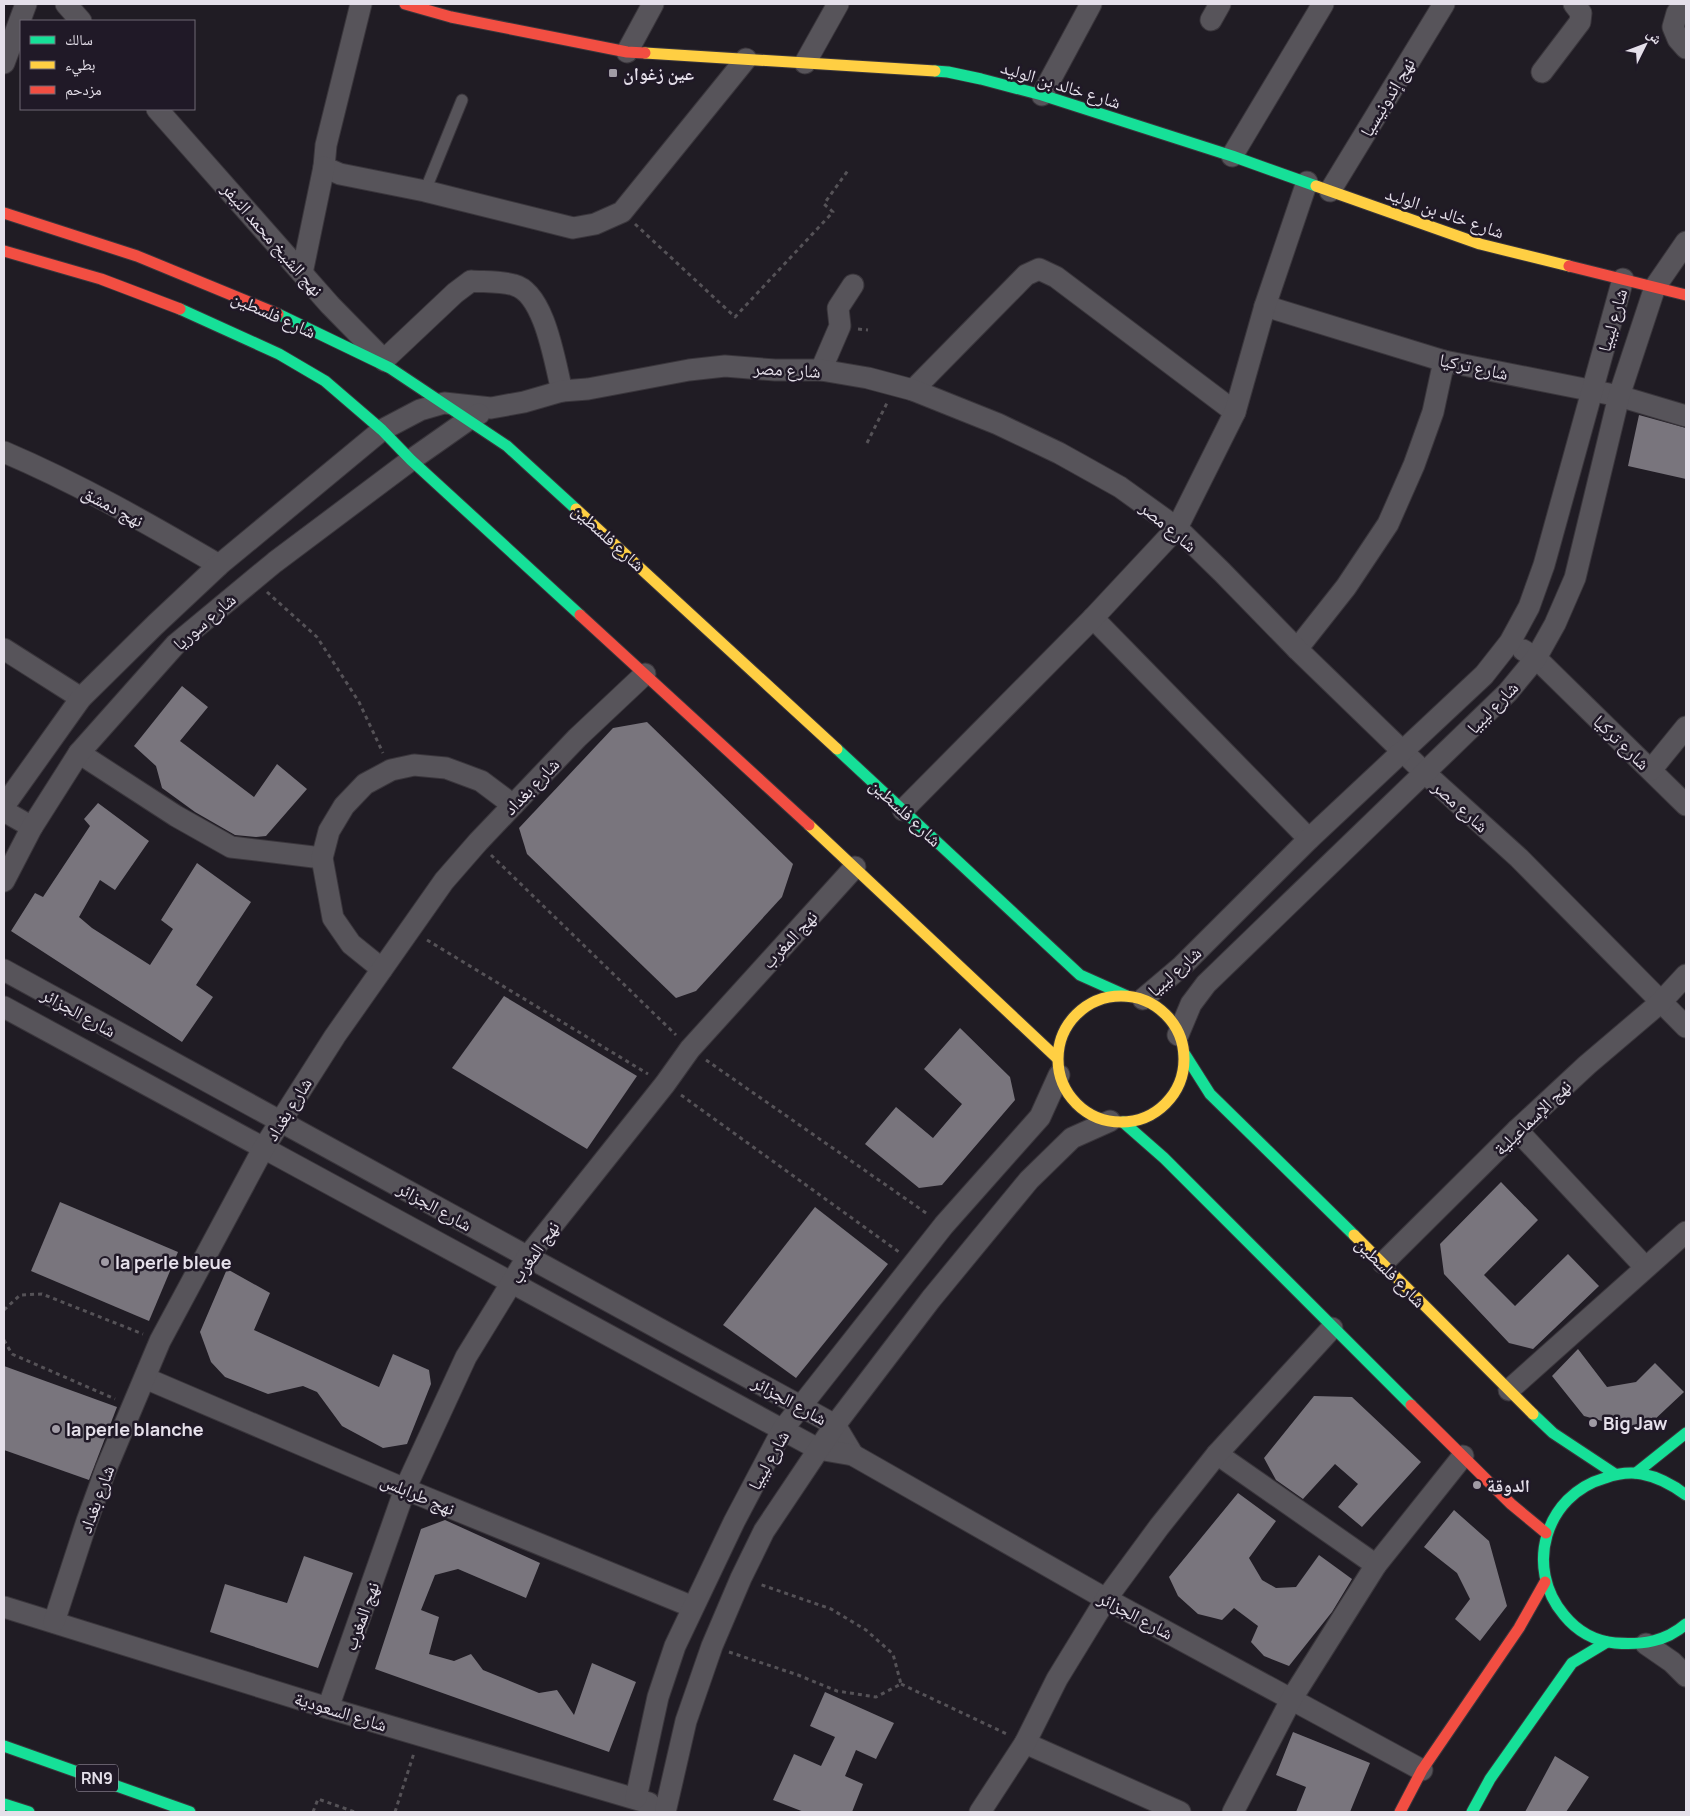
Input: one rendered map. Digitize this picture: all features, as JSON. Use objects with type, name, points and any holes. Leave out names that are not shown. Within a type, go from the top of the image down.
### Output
[{"type":"main road","name":"شارع خالد بن الوليد","points":[[405,4],[454,10],[627,52],[948,72],[981,79],[1042,95],[1232,156],[1480,244],[1686,295]]},
{"type":"main road","name":"شارع فلسطين","points":[[4,212],[137,256],[272,311],[387,364],[501,441],[523,458],[713,633],[1080,975],[1135,998]]},
{"type":"main road","name":"شارع فلسطين","points":[[4,251],[101,279],[170,304],[279,354],[324,381],[382,430],[411,460],[855,867],[1058,1066]]},
{"type":"main road","points":[[1106,997],[1135,998],[1159,1008],[1171,1021],[1181,1044],[1183,1070],[1178,1086],[1168,1101],[1155,1112],[1140,1120],[1117,1122],[1093,1116],[1078,1106],[1066,1092],[1058,1066],[1061,1037],[1071,1019],[1087,1005],[1106,997]]},
{"type":"main road","name":"شارع فلسطين","points":[[1181,1044],[1210,1094],[1553,1433],[1615,1474]]},
{"type":"main road","points":[[1117,1122],[1164,1158],[1332,1328],[1511,1504],[1546,1534]]},
{"type":"main road","points":[[1636,1473],[1686,1433]]},
{"type":"main road","points":[[1686,1495],[1662,1480],[1636,1473],[1615,1474],[1592,1481],[1572,1494],[1556,1512],[1546,1534],[1542,1558],[1545,1582],[1554,1605],[1570,1624],[1590,1638],[1607,1642],[1646,1644],[1657,1642],[1680,1631],[1686,1624]]},
{"type":"main road","points":[[1400,1812],[1422,1770],[1519,1628],[1545,1582]]},
{"type":"main road","points":[[1472,1812],[1490,1778],[1572,1663],[1607,1642]]},
{"type":"main road","name":"RN9","points":[[4,1746],[190,1812]]},
{"type":"main road","points":[[4,1804],[29,1812]]},
{"type":"street","points":[[20,20],[26,4]]},
{"type":"street","points":[[66,4],[80,20]]},
{"type":"street","points":[[302,273],[324,167],[326,144],[362,4]]},
{"type":"street","points":[[627,52],[654,4]]},
{"type":"street","points":[[804,63],[838,4]]},
{"type":"street","points":[[1042,95],[1091,4]]},
{"type":"street","points":[[1232,156],[1323,4]]},
{"type":"street","name":"نهج إندونيسيا","points":[[1330,191],[1444,4]]},
{"type":"street","points":[[1542,72],[1580,22],[1582,14],[1574,4]]},
{"type":"street","points":[[1684,4],[1677,13],[1673,27],[1678,39],[1686,48]]},
{"type":"street","points":[[4,63],[20,20]]},
{"type":"street","points":[[324,167],[340,174],[425,191],[573,228],[595,224],[622,212],[746,60]]},
{"type":"street","name":"نهج الشيخ محمد النيفر","points":[[158,110],[302,273],[387,364]]},
{"type":"street","points":[[903,810],[1094,618],[1177,528],[1235,412],[1265,306],[1307,182]]},
{"type":"street","name":"شارع ليبيا","points":[[1181,1044],[1191,1004],[1206,984],[1508,692],[1536,658],[1556,624],[1575,578],[1619,396],[1655,287],[1686,242]]},
{"type":"street","points":[[905,388],[1026,275],[1039,269],[1056,277],[1235,412]]},
{"type":"street","name":"شارع ليبيا","points":[[1135,998],[1182,966],[1310,839],[1484,675],[1510,642],[1529,607],[1544,565],[1623,279]]},
{"type":"street","points":[[387,364],[455,293],[471,281],[515,285],[531,296],[542,314],[562,391]]},
{"type":"street","points":[[821,370],[840,326],[838,308],[853,285]]},
{"type":"street","name":"شارع تركيا","points":[[1265,306],[1444,361],[1619,396],[1686,416]]},
{"type":"street","points":[[1297,649],[1346,587],[1388,524],[1414,466],[1433,412],[1444,361]]},
{"type":"street","name":"شارع مصر","points":[[444,403],[491,408],[524,402],[562,391],[588,389],[690,370],[725,366],[775,370],[821,370],[868,378],[905,388],[998,424],[1059,453],[1120,487],[1177,528],[1297,649],[1425,773],[1519,858],[1686,1027]]},
{"type":"street","name":"شارع سوريا","points":[[4,806],[81,698],[219,565],[382,430],[420,410],[444,403]]},
{"type":"street","name":"شارع مصر","points":[[468,420],[491,408]]},
{"type":"street","name":"شارع سوريا","points":[[4,881],[32,827],[79,753],[176,644],[252,579],[411,460],[468,420]]},
{"type":"street","name":"نهج دمشق","points":[[4,452],[52,472],[219,565]]},
{"type":"street","points":[[255,536],[275,562]]},
{"type":"street","points":[[1094,618],[1310,839]]},
{"type":"street","name":"شارع تركيا","points":[[1510,642],[1536,658],[1686,805]]},
{"type":"street","points":[[4,650],[81,698]]},
{"type":"street","name":"شارع بغداد","points":[[54,1622],[106,1469],[160,1341],[263,1149],[334,1036],[444,881],[577,738],[645,674]]},
{"type":"street","points":[[1651,770],[1686,727]]},
{"type":"street","points":[[79,753],[176,816],[231,847],[322,858]]},
{"type":"street","points":[[382,969],[351,944],[333,918],[322,858],[329,831],[344,806],[365,784],[391,770],[414,765],[446,768],[482,781],[513,805]]},
{"type":"street","points":[[4,811],[32,827]]},
{"type":"street","name":"نهج المغرب","points":[[328,1708],[405,1489],[466,1358],[528,1256],[665,1084],[690,1049],[855,867]]},
{"type":"street","name":"شارع الجزائر","points":[[4,970],[835,1424],[853,1455]]},
{"type":"street","name":"نهج الإسماعيلية","points":[[1383,1263],[1517,1130],[1587,1065],[1661,1002],[1686,975]]},
{"type":"street","name":"شارع الجزائر","points":[[4,1007],[818,1449],[853,1455],[1106,1599],[1422,1770]]},
{"type":"street","name":"شارع ليبيا","points":[[636,1798],[658,1697],[675,1646],[734,1522],[783,1429],[944,1225],[1040,1118],[1058,1066]]},
{"type":"street","name":"شارع ليبيا","points":[[672,1810],[686,1721],[712,1646],[741,1578],[764,1532],[835,1424],[931,1299],[1029,1180],[1072,1138],[1117,1122]]},
{"type":"street","points":[[1517,1130],[1645,1268]]},
{"type":"street","points":[[1509,1390],[1686,1232]]},
{"type":"street","points":[[980,1812],[1025,1743],[1058,1679],[1106,1599],[1158,1527],[1217,1454],[1332,1328]]},
{"type":"street","name":"نهج طرابلس","points":[[145,1378],[405,1489],[693,1607]]},
{"type":"street","points":[[1217,1454],[1376,1565]]},
{"type":"street","points":[[1233,1812],[1292,1698],[1376,1565],[1463,1456]]},
{"type":"street","name":"شارع السعودية","points":[[4,1607],[328,1708],[672,1810]]},
{"type":"street","points":[[1646,1644],[1672,1662],[1686,1676]]},
{"type":"street","points":[[1025,1743],[1180,1812]]},
{"type":"lane","points":[[425,191],[462,100]]},
{"type":"path","points":[[622,212],[735,317],[833,212],[824,204],[849,169]]},
{"type":"path","points":[[867,443],[905,388]]},
{"type":"path","points":[[252,579],[317,637],[359,702],[391,770]]},
{"type":"path","points":[[4,1310],[20,1295],[42,1294],[160,1341]]},
{"type":"path","points":[[4,1340],[12,1354],[134,1406]]},
{"type":"path","points":[[741,1578],[831,1609],[866,1630],[893,1654],[901,1684],[1025,1743]]},
{"type":"path","points":[[712,1646],[798,1675],[837,1691],[876,1697],[901,1684]]},
{"type":"path","points":[[395,1812],[420,1735]]},
{"type":"path","points":[[313,1812],[318,1799],[355,1812]]},
{"type":"building","points":[[1639,415],[1686,428],[1686,479],[1628,466]]},
{"type":"building","points":[[182,686],[208,707],[180,741],[254,797],[277,764],[307,789],[266,836],[235,835],[195,812],[162,788],[156,766],[134,746]]},
{"type":"building","points":[[647,722],[793,864],[782,897],[696,991],[676,998],[527,854],[519,828],[613,728]]},
{"type":"building","points":[[98,803],[149,841],[115,890],[100,880],[79,917],[92,928],[150,965],[173,929],[161,920],[197,863],[251,902],[196,985],[213,997],[182,1042],[11,931],[35,893],[43,897],[90,826],[84,819]]},
{"type":"building","points":[[504,996],[637,1076],[587,1149],[452,1068]]},
{"type":"building","points":[[960,1028],[1010,1077],[1015,1100],[942,1185],[919,1188],[865,1144],[896,1107],[933,1138],[962,1104],[924,1069]]},
{"type":"building","points":[[1501,1182],[1538,1220],[1484,1275],[1515,1306],[1568,1254],[1599,1286],[1533,1349],[1509,1343],[1444,1274],[1440,1244]]},
{"type":"building","name":"la perle bleue","points":[[60,1202],[178,1252],[149,1321],[31,1271]]},
{"type":"building","points":[[815,1207],[888,1264],[796,1378],[723,1325]]},
{"type":"building","points":[[227,1269],[270,1293],[254,1330],[379,1387],[393,1354],[429,1370],[431,1384],[407,1444],[383,1448],[342,1426],[317,1392],[303,1386],[268,1394],[225,1377],[211,1362],[200,1332]]},
{"type":"building","points":[[1578,1349],[1607,1387],[1636,1382],[1655,1363],[1684,1392],[1652,1422],[1627,1428],[1584,1416],[1552,1376]]},
{"type":"building","name":"la perle blanche","points":[[4,1366],[117,1407],[89,1480],[4,1450]]},
{"type":"building","points":[[1314,1396],[1352,1397],[1421,1462],[1362,1527],[1338,1507],[1358,1484],[1335,1464],[1303,1499],[1276,1480],[1264,1458]]},
{"type":"building","points":[[1238,1493],[1276,1521],[1249,1558],[1262,1580],[1276,1588],[1296,1587],[1319,1555],[1352,1579],[1332,1612],[1289,1666],[1264,1656],[1251,1642],[1258,1626],[1234,1608],[1222,1620],[1198,1614],[1178,1596],[1169,1577]]},
{"type":"building","points":[[1454,1510],[1489,1541],[1507,1606],[1480,1641],[1455,1619],[1470,1599],[1457,1573],[1424,1547]]},
{"type":"building","points":[[445,1520],[540,1563],[526,1598],[458,1569],[435,1575],[421,1610],[439,1617],[429,1654],[454,1661],[471,1654],[483,1670],[539,1693],[557,1690],[574,1715],[592,1663],[636,1682],[609,1752],[375,1669],[421,1529]]},
{"type":"building","points":[[304,1556],[353,1573],[318,1668],[210,1632],[225,1584],[287,1603]]},
{"type":"building","points":[[825,1692],[894,1723],[876,1759],[856,1750],[845,1776],[863,1784],[852,1812],[804,1812],[773,1800],[794,1754],[821,1766],[835,1737],[810,1726]]},
{"type":"building","points":[[1293,1732],[1370,1763],[1350,1812],[1296,1812],[1306,1787],[1276,1775]]},
{"type":"building","points":[[1555,1756],[1589,1777],[1566,1812],[1525,1812]]},
{"type":"traffic: fast","points":[[935,71],[981,79],[1042,95],[1232,156],[1316,186]]},
{"type":"traffic: fast","points":[[180,309],[279,354],[325,381],[382,430],[411,460],[580,615]]},
{"type":"traffic: fast","points":[[278,314],[390,368],[507,446],[576,509]]},
{"type":"traffic: fast","points":[[837,749],[1080,975],[1127,996]]},
{"type":"traffic: fast","points":[[1184,1053],[1210,1094],[1354,1235]]},
{"type":"traffic: fast","points":[[1123,1122],[1164,1158],[1411,1405]]},
{"type":"traffic: fast","points":[[1533,1414],[1553,1433],[1615,1474]]},
{"type":"traffic: fast","points":[[1636,1473],[1686,1433]]},
{"type":"traffic: fast","points":[[1686,1495],[1665,1482],[1642,1474],[1623,1474],[1605,1478],[1584,1487],[1568,1500],[1555,1516],[1547,1535],[1544,1555],[1545,1576],[1552,1596],[1569,1621],[1586,1634],[1607,1642],[1644,1643],[1670,1635],[1686,1624]]},
{"type":"traffic: fast","points":[[1472,1812],[1490,1779],[1572,1663],[1607,1642]]},
{"type":"traffic: fast","points":[[4,1746],[190,1812]]},
{"type":"traffic: fast","points":[[4,1804],[29,1812]]},
{"type":"traffic: slow","points":[[645,53],[935,71]]},
{"type":"traffic: slow","points":[[1316,186],[1480,244],[1569,266]]},
{"type":"traffic: slow","points":[[576,509],[837,749]]},
{"type":"traffic: slow","points":[[809,825],[1057,1058]]},
{"type":"traffic: slow","points":[[1121,996],[1145,1001],[1166,1014],[1179,1035],[1184,1059],[1179,1083],[1166,1104],[1145,1117],[1121,1122],[1097,1117],[1076,1104],[1063,1083],[1058,1059],[1063,1035],[1076,1014],[1097,1001],[1121,996]]},
{"type":"traffic: slow","points":[[1354,1235],[1533,1414]]},
{"type":"traffic: jam","points":[[405,4],[451,17],[627,52],[645,53]]},
{"type":"traffic: jam","points":[[4,213],[137,256],[278,314]]},
{"type":"traffic: jam","points":[[4,251],[101,279],[180,309]]},
{"type":"traffic: jam","points":[[1569,266],[1686,295]]},
{"type":"traffic: jam","points":[[580,615],[809,825]]},
{"type":"traffic: jam","points":[[1411,1405],[1511,1504],[1546,1533]]},
{"type":"traffic: jam","points":[[1400,1812],[1422,1770],[1519,1628],[1545,1582]]},
{"type":"place","name":"عين زغوان","points":[[613,73]]},
{"type":"place","name":"la perle bleue","points":[[105,1262]]},
{"type":"place","name":"Big Jaw","points":[[1593,1423]]},
{"type":"place","name":"la perle blanche","points":[[56,1429]]},
{"type":"place","name":"الدوقة","points":[[1477,1485]]}]
